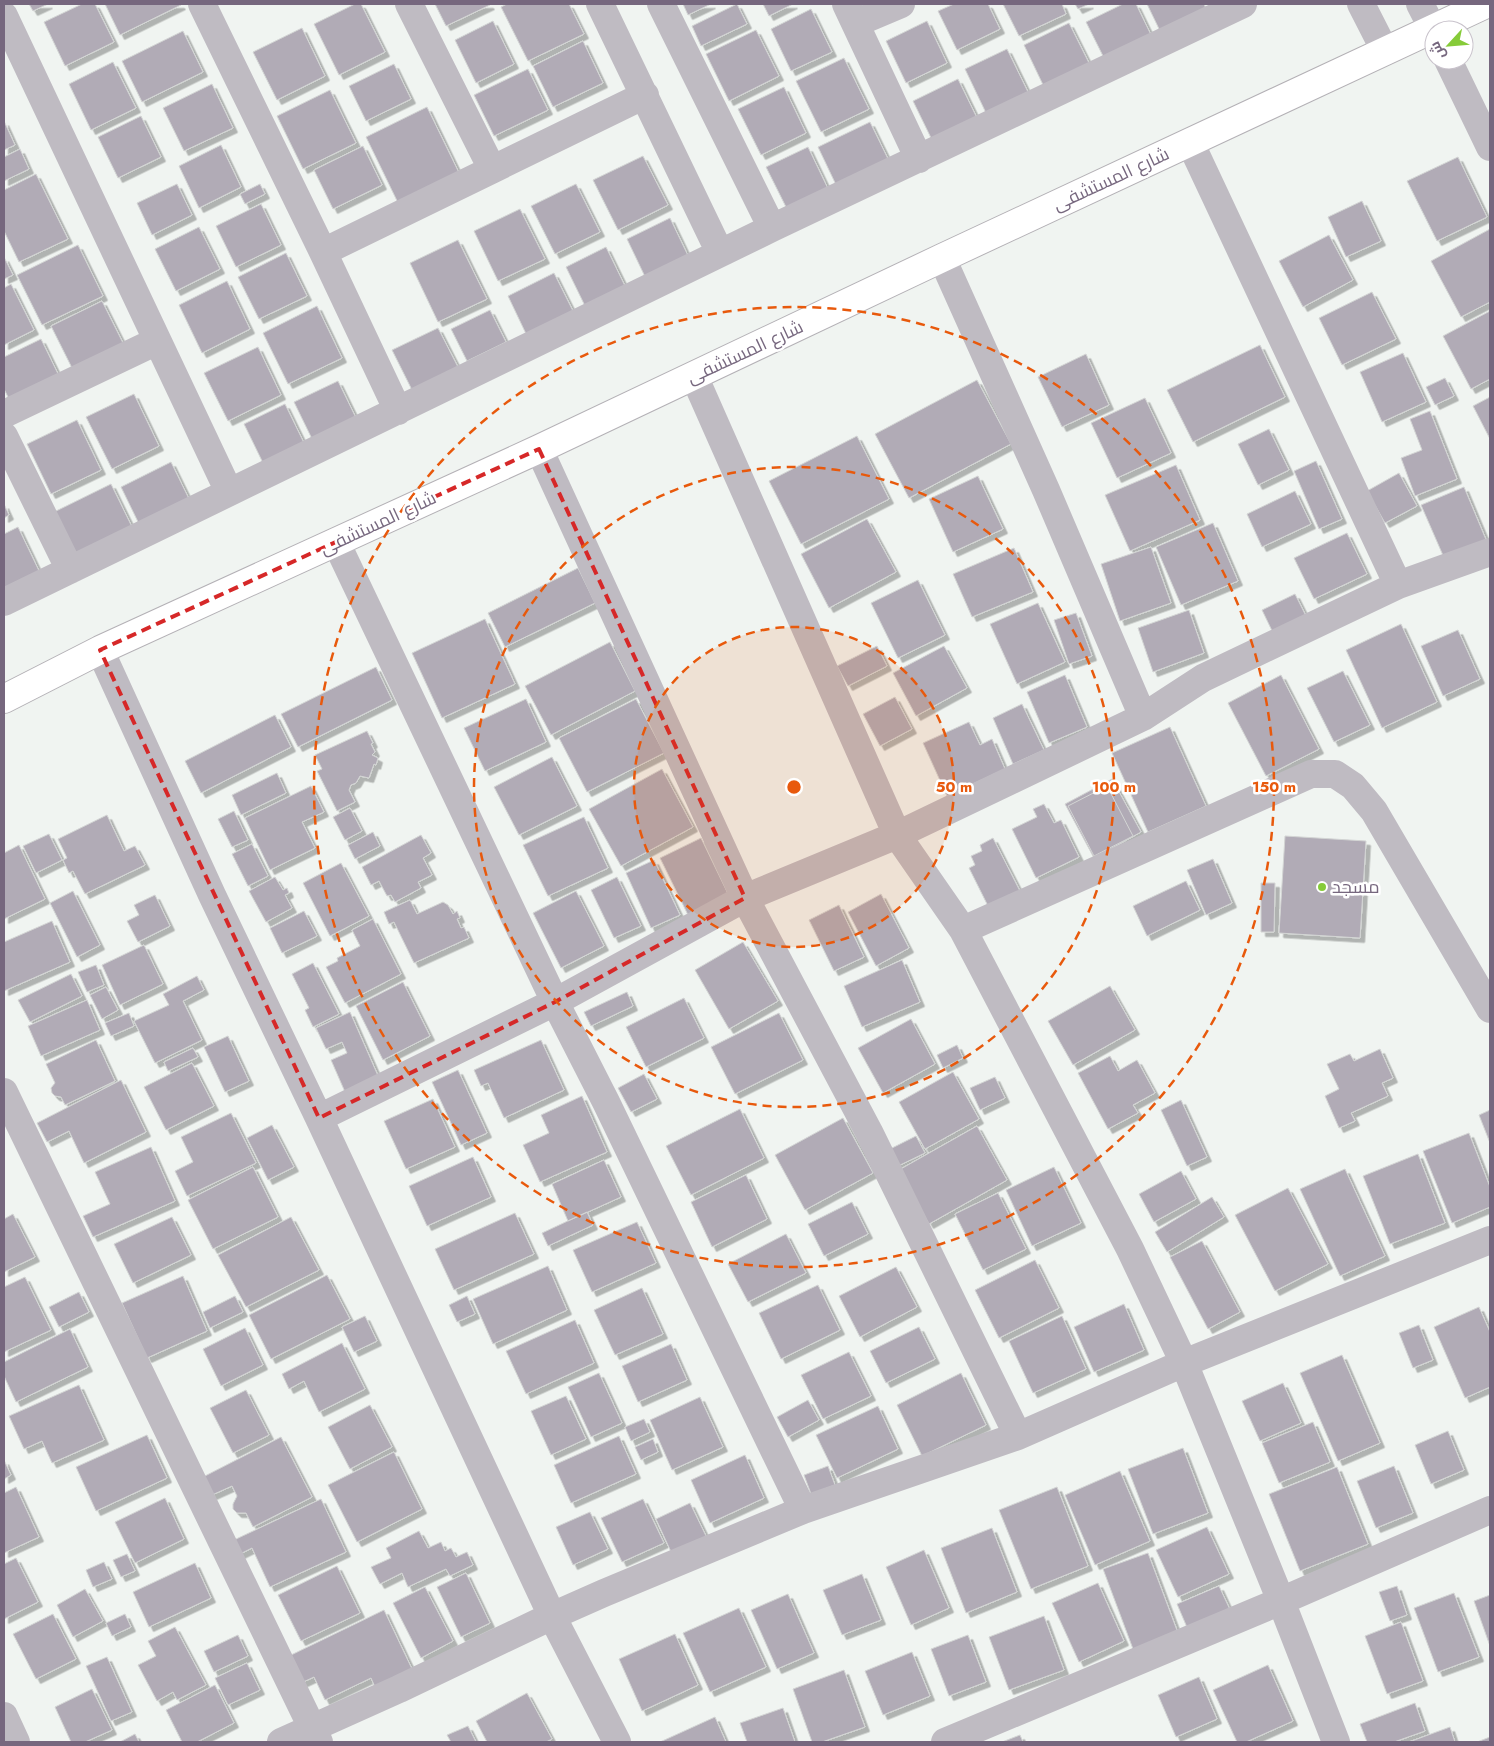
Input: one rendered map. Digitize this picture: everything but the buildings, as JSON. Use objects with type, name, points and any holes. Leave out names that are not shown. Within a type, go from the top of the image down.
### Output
[{"type":"highway","name":"شارع المستشفى","points":[[1453,20],[1486,4]]},
{"type":"highway","name":"شارع المستشفى","points":[[4,699],[100,650],[539,449],[942,258],[1424,34]]},
{"type":"street","points":[[202,4],[324,252],[398,411]]},
{"type":"street","points":[[409,4],[492,169]]},
{"type":"street","points":[[600,4],[720,253]]},
{"type":"street","points":[[661,4],[772,228]]},
{"type":"street","points":[[901,4],[851,13],[918,159]]},
{"type":"street","points":[[4,602],[720,253],[1243,4]]},
{"type":"street","points":[[1362,4],[1385,51]]},
{"type":"street","points":[[1420,4],[1428,20]]},
{"type":"street","points":[[4,16],[229,492]]},
{"type":"street","points":[[1453,70],[1490,147]]},
{"type":"street","points":[[324,252],[645,95]]},
{"type":"street","points":[[1190,142],[1398,585]]},
{"type":"street","points":[[942,258],[1046,490],[1143,716]]},
{"type":"street","points":[[4,414],[157,341]]},
{"type":"street","points":[[694,376],[897,835],[964,930],[1130,1249],[1184,1363],[1336,1742]]},
{"type":"street","points":[[4,436],[70,570]]},
{"type":"street","points":[[539,449],[745,898],[868,1132],[1018,1436]]},
{"type":"street","points":[[336,542],[555,1002],[606,1102],[803,1510]]},
{"type":"street","points":[[319,1118],[555,1002],[745,898],[897,835],[1143,716],[1203,678],[1398,585],[1490,552]]},
{"type":"street","points":[[100,650],[208,886],[319,1118],[552,1616],[617,1742]]},
{"type":"street","points":[[964,930],[1311,774],[1334,774],[1353,786],[1374,811],[1490,1009]]},
{"type":"street","points":[[4,1092],[315,1735]]},
{"type":"street","points":[[280,1742],[315,1735],[399,1689],[552,1616],[803,1510],[1018,1436],[1184,1363],[1490,1240]]},
{"type":"street","points":[[945,1742],[1281,1601],[1490,1510]]},
{"type":"street","points":[[4,1716],[16,1742]]},
{"type":"highlighted area","points":[[539,449],[745,898],[555,1002],[319,1118],[100,650]]},
{"type":"place","name":"مسجد","points":[[1322,887]]}]
